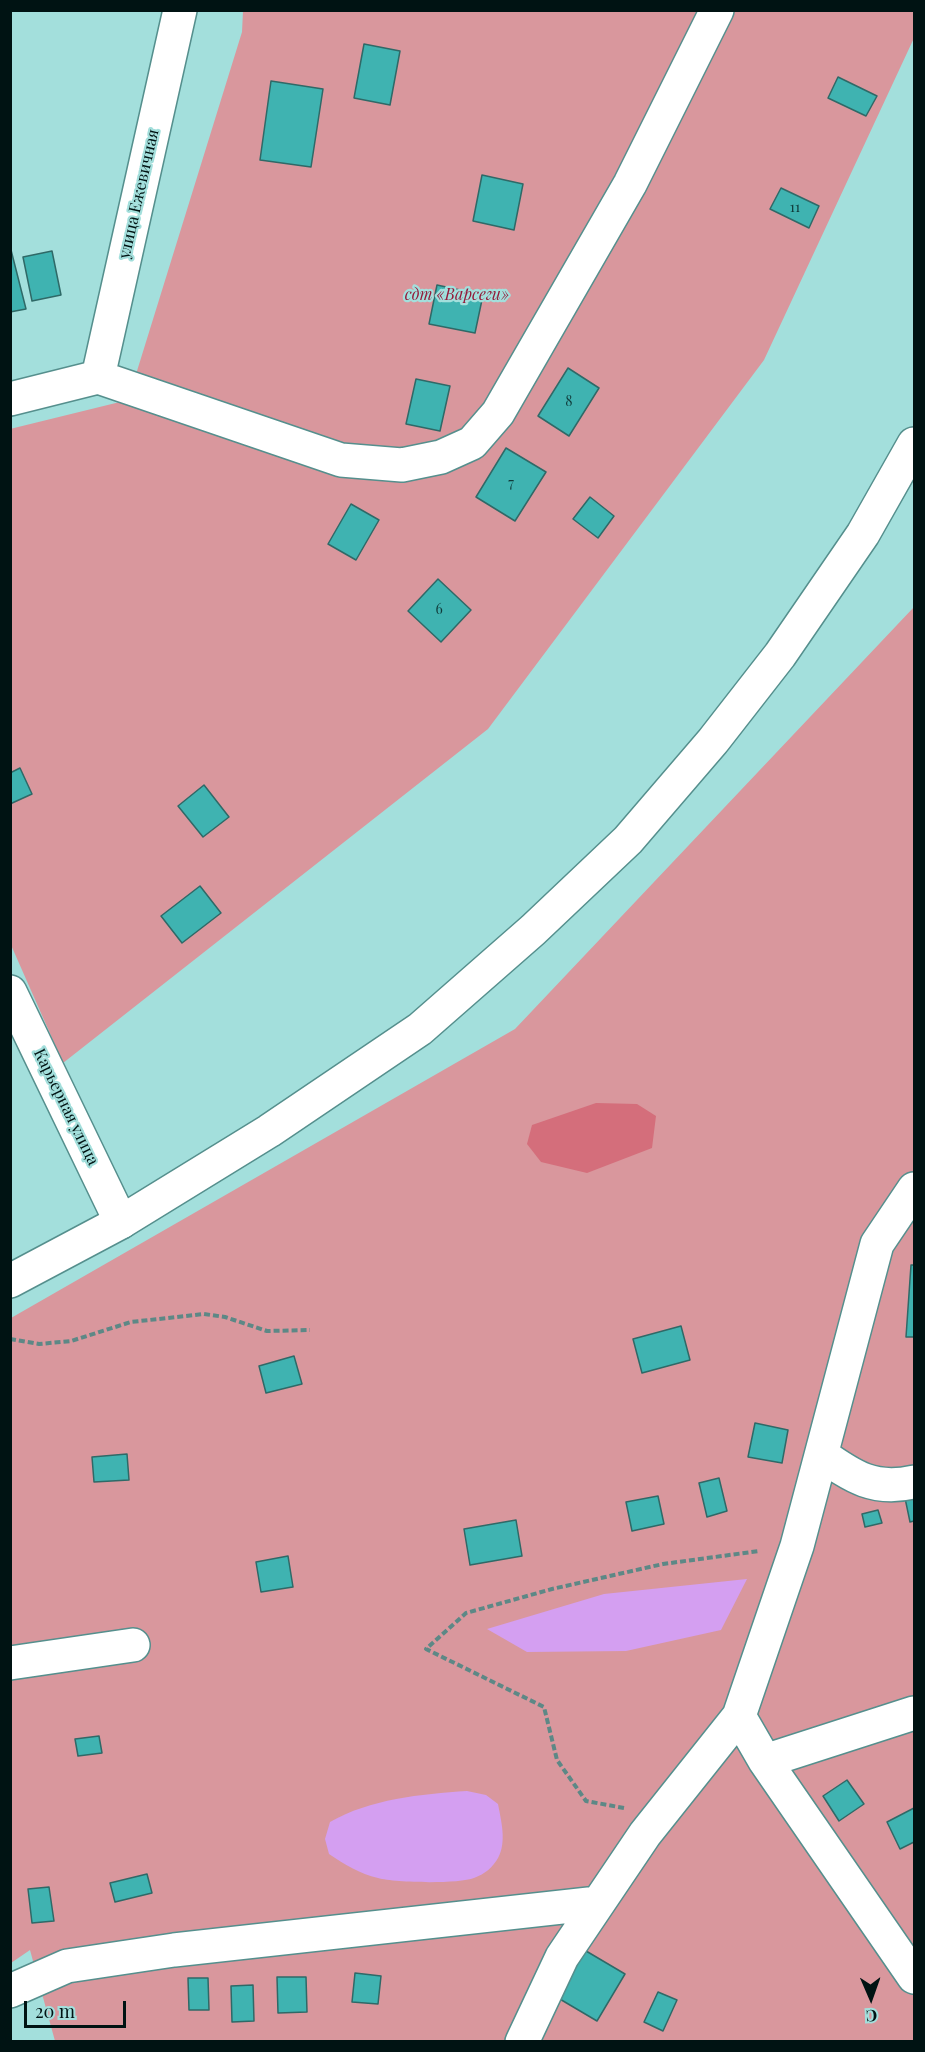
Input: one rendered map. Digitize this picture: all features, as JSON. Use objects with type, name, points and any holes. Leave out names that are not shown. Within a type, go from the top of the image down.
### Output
[{"type":"street","name":"улица Ежевичная","points":[[98,377],[180,10]]},
{"type":"street","points":[[10,399],[98,377],[341,460],[402,465],[441,457],[472,443],[498,413],[630,184],[717,10]]},
{"type":"street","points":[[10,1281],[122,1222],[269,1131],[420,1029],[533,930],[628,840],[713,741],[780,656],[863,534],[915,444]]},
{"type":"street","name":"Карьерная улица","points":[[10,992],[122,1222]]},
{"type":"street","points":[[522,2042],[561,1958],[660,1815],[739,1716],[797,1546],[878,1244],[915,1189]]},
{"type":"street","points":[[822,1455],[855,1478],[879,1483],[915,1482]]},
{"type":"street","points":[[10,1663],[133,1645]]},
{"type":"street","points":[[765,1761],[915,1713]]},
{"type":"street","points":[[739,1716],[765,1761],[915,1977]]},
{"type":"street","points":[[10,1991],[67,1966],[174,1950],[598,1903]]},
{"type":"path","points":[[10,1339],[39,1344],[71,1341],[131,1322],[204,1314],[225,1317],[267,1330],[310,1330]]},
{"type":"path","points":[[660,1815],[585,1801],[557,1760],[544,1707],[426,1649],[466,1613],[552,1589],[663,1564],[797,1546]]},
{"type":"green space","name":"сдт «Варсеги»","points":[[243,11],[914,11],[914,38],[764,360],[488,729],[63,1063],[11,945],[10,429],[128,400],[242,32]]},
{"type":"green space","points":[[914,607],[914,2041],[55,2041],[30,1950],[11,1963],[11,1318],[515,1029]]},
{"type":"shaded area","points":[[596,1103],[637,1104],[656,1116],[652,1148],[587,1173],[541,1162],[527,1144],[532,1125]]},
{"type":"shaded area","points":[[747,1579],[721,1630],[626,1651],[527,1652],[487,1629],[604,1594]]},
{"type":"shaded area","points":[[467,1791],[486,1795],[498,1804],[502,1824],[501,1852],[494,1864],[478,1876],[466,1880],[442,1882],[386,1880],[359,1871],[329,1854],[325,1839],[330,1822],[345,1814],[396,1799]]},
{"type":"building","points":[[364,44],[400,51],[390,105],[354,98]]},
{"type":"building","points":[[838,77],[877,96],[866,116],[828,98]]},
{"type":"building","points":[[271,81],[323,89],[311,167],[260,160]]},
{"type":"building","points":[[482,175],[523,184],[514,230],[473,221]]},
{"type":"building","points":[[781,188],[819,206],[809,228],[770,209]]},
{"type":"building","points":[[10,246],[26,309],[10,312]]},
{"type":"building","points":[[52,251],[61,295],[32,301],[23,257]]},
{"type":"building","points":[[437,285],[483,295],[475,333],[429,324]]},
{"type":"building","points":[[568,368],[599,388],[569,436],[538,416]]},
{"type":"building","points":[[416,379],[450,386],[440,431],[406,424]]},
{"type":"building","points":[[506,448],[546,472],[515,521],[476,497]]},
{"type":"building","points":[[590,497],[614,516],[598,538],[573,519]]},
{"type":"building","points":[[351,504],[379,520],[356,560],[328,544]]},
{"type":"building","points":[[438,579],[471,610],[441,642],[408,611]]},
{"type":"building","points":[[20,768],[32,794],[10,804],[10,773]]},
{"type":"building","points":[[204,785],[229,817],[203,837],[178,806]]},
{"type":"building","points":[[200,886],[221,913],[182,943],[161,916]]},
{"type":"building","points":[[911,1265],[914,1265],[914,1337],[906,1337]]},
{"type":"building","points":[[681,1326],[690,1360],[642,1373],[633,1339]]},
{"type":"building","points":[[294,1356],[302,1384],[266,1393],[259,1366]]},
{"type":"building","points":[[755,1423],[788,1430],[782,1463],[748,1457]]},
{"type":"building","points":[[127,1454],[129,1480],[94,1482],[92,1457]]},
{"type":"building","points":[[719,1478],[727,1511],[707,1517],[699,1483]]},
{"type":"building","points":[[658,1496],[664,1524],[632,1531],[626,1502]]},
{"type":"building","points":[[914,1496],[914,1521],[910,1522],[905,1498]]},
{"type":"building","points":[[878,1510],[882,1523],[865,1527],[862,1514]]},
{"type":"building","points":[[516,1520],[522,1556],[470,1565],[464,1529]]},
{"type":"building","points":[[288,1556],[293,1587],[261,1592],[256,1562]]},
{"type":"building","points":[[99,1736],[102,1753],[78,1756],[75,1739]]},
{"type":"building","points":[[847,1780],[864,1804],[839,1821],[823,1796]]},
{"type":"building","points":[[914,1808],[914,1842],[900,1849],[887,1822]]},
{"type":"building","points":[[147,1874],[152,1893],[115,1902],[110,1883]]},
{"type":"building","points":[[49,1887],[54,1921],[32,1923],[28,1889]]},
{"type":"building","points":[[581,1948],[625,1974],[597,2021],[553,1995]]},
{"type":"building","points":[[355,1973],[381,1976],[378,2004],[352,2002]]},
{"type":"building","points":[[277,1977],[306,1977],[307,2012],[278,2013]]},
{"type":"building","points":[[188,1978],[208,1978],[209,2010],[189,2010]]},
{"type":"building","points":[[253,1985],[254,2021],[232,2022],[231,1986]]},
{"type":"building","points":[[658,1992],[677,2000],[663,2031],[644,2022]]}]
